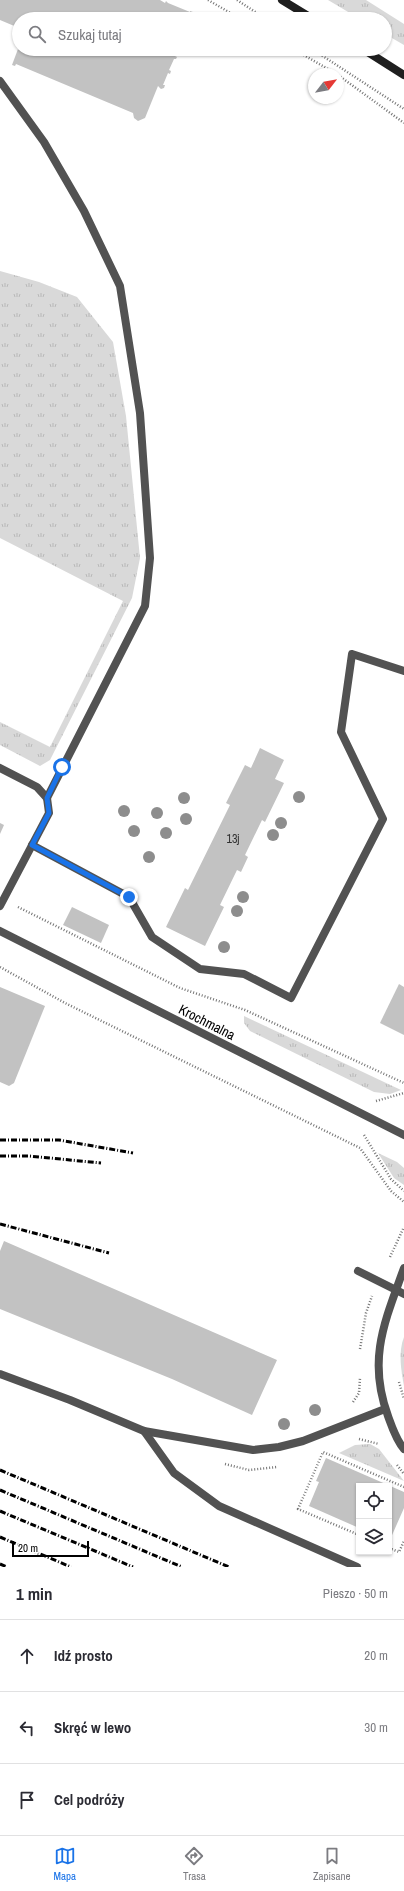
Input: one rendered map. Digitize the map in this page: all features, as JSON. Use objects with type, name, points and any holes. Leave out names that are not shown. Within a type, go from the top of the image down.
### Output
[{"type":"main road","points":[[282,0],[302,12]]},
{"type":"main road","points":[[374,56],[404,75]]},
{"type":"street","points":[[0,82],[44,142],[84,211],[120,286],[140,413],[150,558],[145,606],[47,798],[49,813],[2,903]]},
{"type":"street","points":[[32,845],[129,897],[152,937],[200,969],[244,974],[291,998],[383,819],[341,732],[352,654],[404,671]]},
{"type":"street","points":[[0,768],[36,787],[47,798]]},
{"type":"street","name":"Krochmalna","points":[[0,931],[404,1135]]},
{"type":"street","points":[[404,1268],[384,1323],[377,1366],[385,1409],[392,1428],[404,1449]]},
{"type":"street","points":[[358,1271],[404,1294]]},
{"type":"street","points":[[0,1374],[70,1400],[144,1431],[253,1450],[279,1447],[303,1441],[385,1409]]},
{"type":"street","points":[[144,1431],[174,1473],[219,1506],[357,1567]]},
{"type":"path","points":[[208,0],[229,12]]},
{"type":"path","points":[[237,0],[255,12]]},
{"type":"path","points":[[305,56],[325,68]]},
{"type":"path","points":[[323,56],[404,109]]},
{"type":"path","points":[[344,80],[404,123]]},
{"type":"path","points":[[2,903],[180,988],[245,1010],[404,1083]]},
{"type":"path","points":[[0,967],[79,1010],[360,1148],[391,1191],[404,1202]]},
{"type":"path","points":[[349,1108],[373,1152],[391,1179],[404,1191]]},
{"type":"path","points":[[398,1375],[404,1399]]},
{"type":"path","points":[[356,1534],[298,1509],[322,1452],[404,1487]]},
{"type":"path","points":[[392,1549],[399,1552],[404,1541]]},
{"type":"green space","points":[[328,0],[366,0],[385,12],[348,12]]},
{"type":"green space","points":[[392,16],[404,24],[404,45],[392,38]]},
{"type":"green space","points":[[0,271],[39,282],[77,297],[113,342],[126,416],[140,558],[132,598],[50,760],[40,766],[0,745],[0,722],[50,747],[123,601],[0,538]]},
{"type":"green space","points":[[244,1016],[401,1090],[390,1094],[374,1092],[250,1031],[244,1023]]},
{"type":"green space","points":[[378,1153],[397,1162],[404,1168],[404,1185],[394,1178]]},
{"type":"green space","points":[[404,1337],[404,1386],[401,1367],[401,1349]]},
{"type":"green space","points":[[370,1444],[379,1449],[404,1481],[339,1453],[355,1445]]},
{"type":"building","points":[[0,0],[160,0],[165,3],[166,1],[190,12],[12,12],[12,25],[0,20]]},
{"type":"building","points":[[15,56],[177,57],[174,59],[169,70],[171,71],[170,74],[168,73],[163,85],[165,85],[164,88],[161,89],[158,86],[145,118],[138,121],[134,118],[133,113],[16,64],[15,66],[12,65]]},
{"type":"building","points":[[260,748],[284,760],[275,779],[284,783],[265,822],[262,820],[245,855],[248,857],[241,872],[237,870],[220,905],[224,907],[205,946],[166,927],[185,888],[188,890],[230,805],[226,803],[245,765],[251,768]]},
{"type":"building","points":[[0,823],[4,825],[0,834]]},
{"type":"building","points":[[72,907],[109,925],[101,943],[63,925]]},
{"type":"building","points":[[399,984],[404,987],[404,1035],[380,1023]]},
{"type":"building","points":[[0,987],[45,1006],[14,1083],[9,1086],[0,1082]]},
{"type":"building","points":[[4,1241],[277,1360],[252,1415],[172,1379],[0,1309],[0,1251]]},
{"type":"building","points":[[326,1458],[383,1483],[356,1483],[356,1527],[309,1506],[319,1482],[316,1481]]},
{"type":"building","points":[[392,1487],[404,1492],[404,1508],[392,1535]]},
{"type":"railway","points":[[0,1140],[59,1140],[133,1153]]},
{"type":"railway","points":[[0,1156],[29,1156],[101,1163]]},
{"type":"railway","points":[[0,1224],[109,1253]]},
{"type":"railway","points":[[0,1470],[229,1567]]},
{"type":"railway","points":[[0,1490],[182,1567]]},
{"type":"railway","points":[[0,1511],[133,1567]]},
{"type":"railway","points":[[0,1537],[71,1567]]},
{"type":"railway","points":[[0,1564],[7,1567]]},
{"type":"route","points":[[62,767],[47,798],[49,813],[32,845],[129,897]]}]
